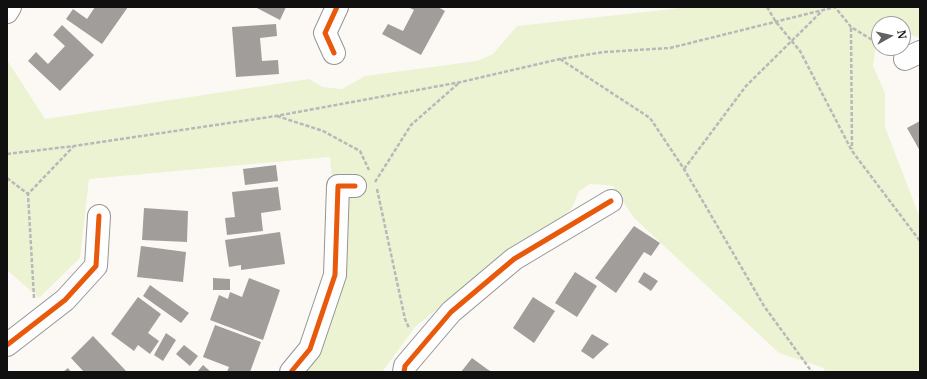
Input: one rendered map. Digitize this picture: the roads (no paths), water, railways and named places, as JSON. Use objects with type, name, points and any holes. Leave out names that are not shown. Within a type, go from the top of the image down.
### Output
[{"type":"street","points":[[7,12],[10,7]]},
{"type":"street","points":[[334,53],[325,33],[337,7]]},
{"type":"street","points":[[291,372],[310,349],[335,275],[338,186],[355,186]]},
{"type":"street","points":[[404,372],[405,366],[451,312],[514,259],[611,201]]},
{"type":"street","points":[[7,345],[65,300],[96,266],[99,216]]}]
